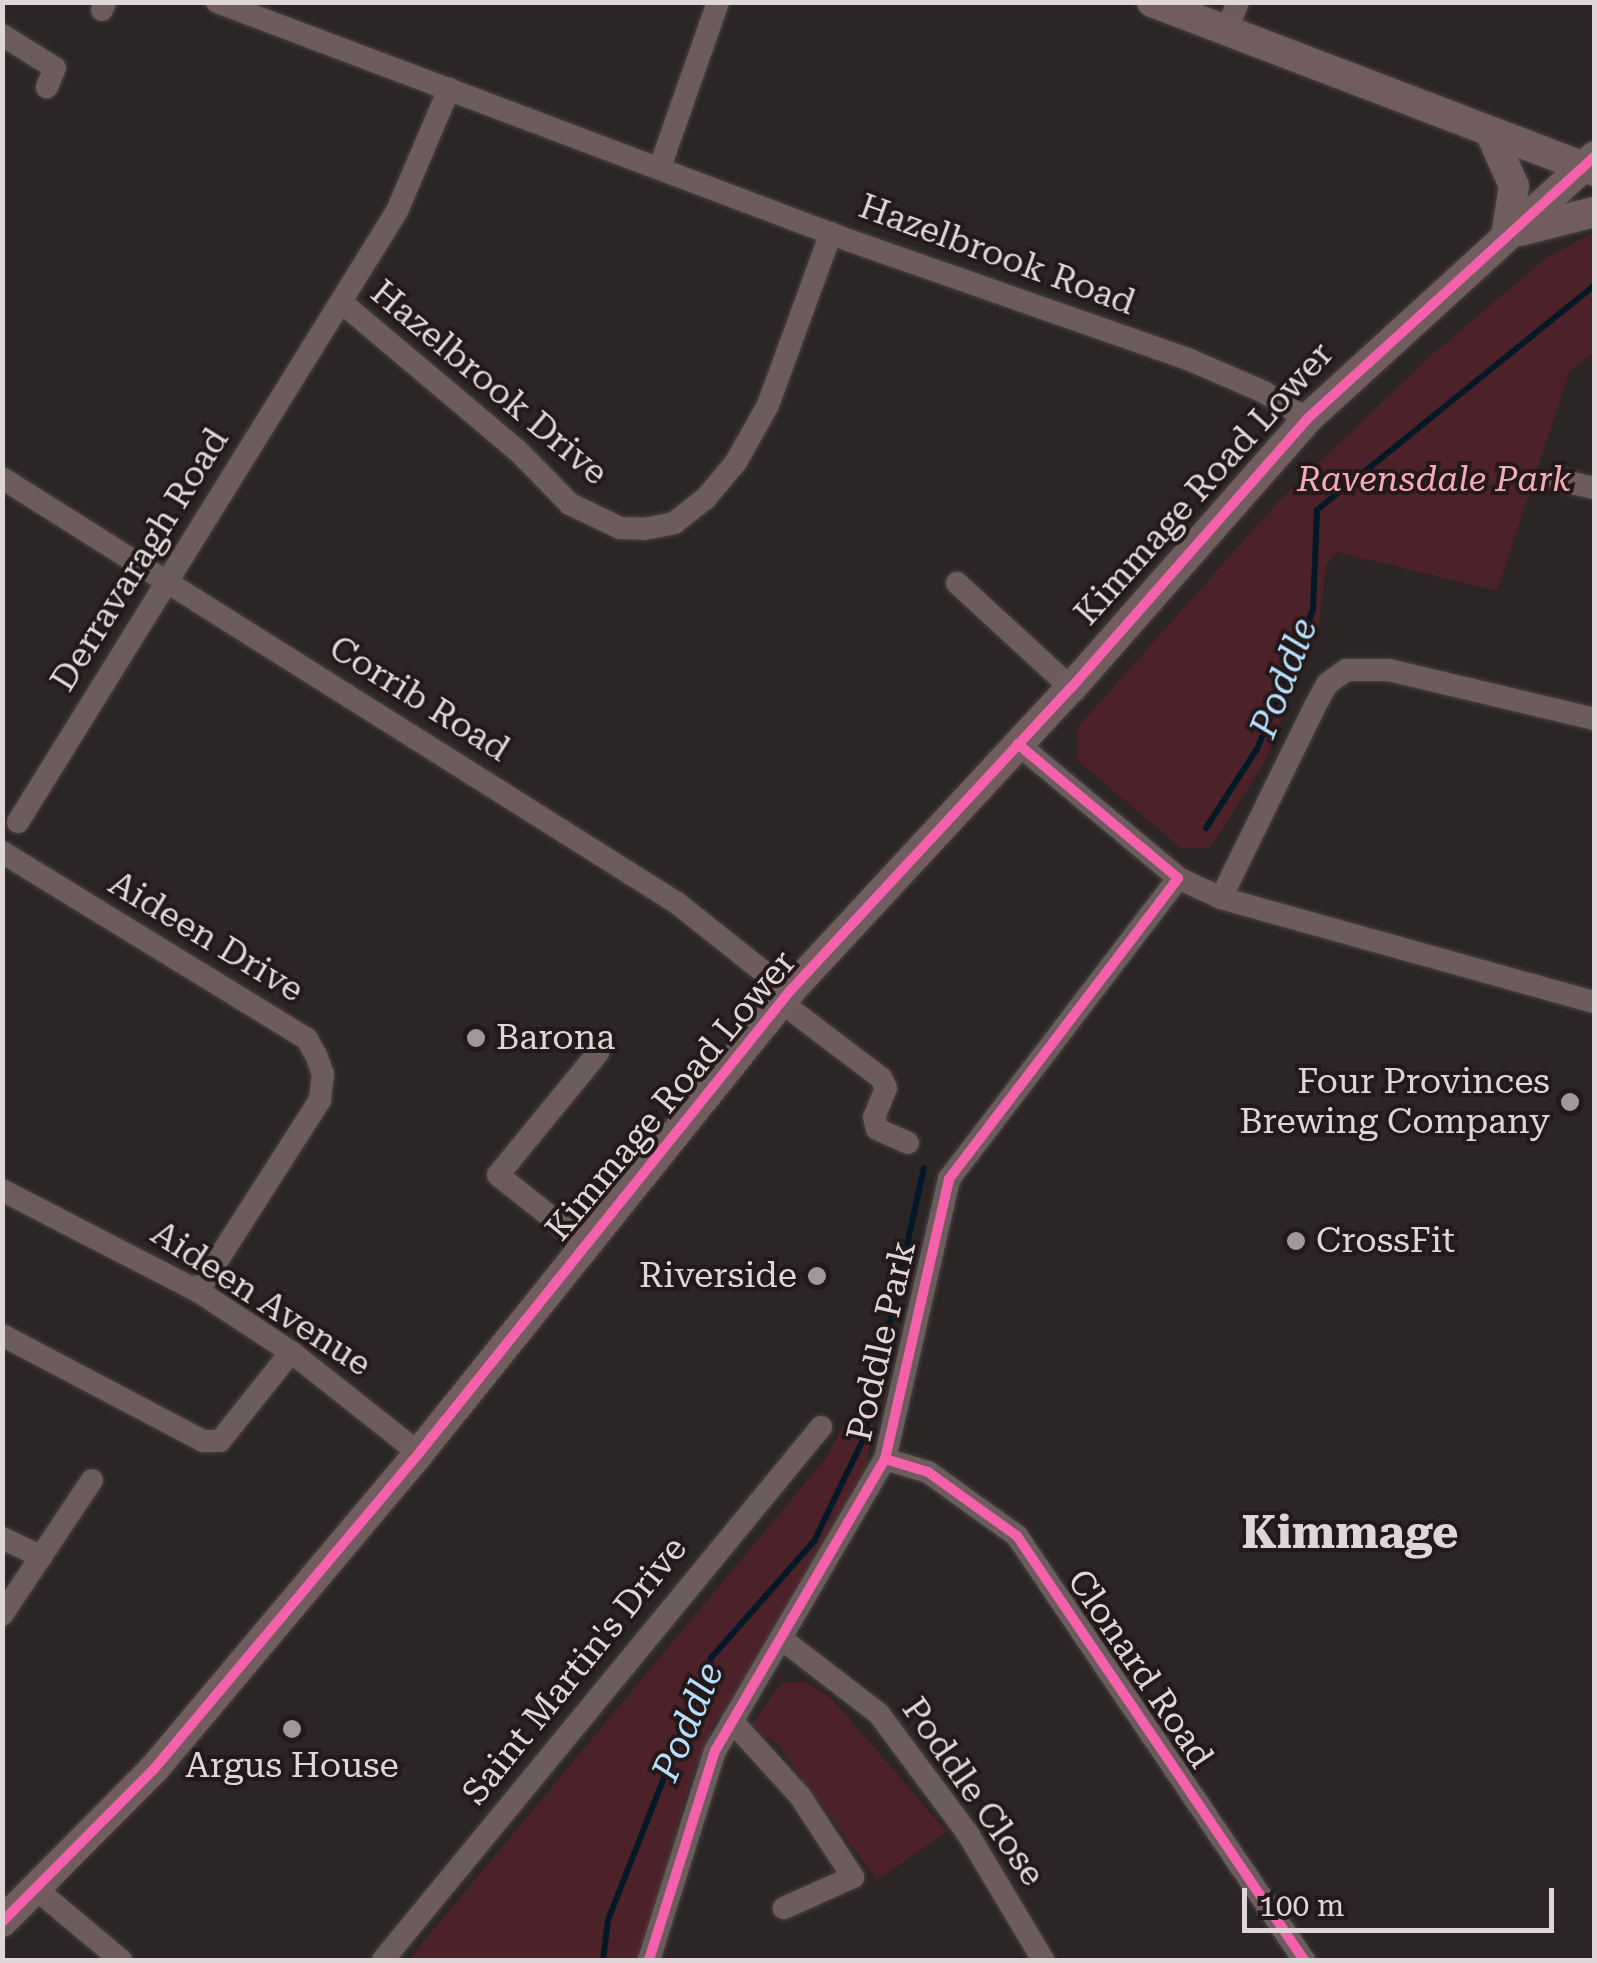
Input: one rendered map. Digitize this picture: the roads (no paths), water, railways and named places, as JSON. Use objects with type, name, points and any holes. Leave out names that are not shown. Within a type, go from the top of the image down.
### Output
[{"type":"main road","points":[[1152,2],[1233,16],[1490,132],[1591,165]]},
{"type":"main road","points":[[1490,132],[1514,186],[1507,235],[1594,212]]},
{"type":"main road","name":"Kimmage Road Lower","points":[[4,1916],[154,1769],[419,1452],[785,997],[1071,688],[1307,419],[1507,235],[1591,165]]},
{"type":"street","name":"Hazelbrook Road","points":[[217,2],[831,233],[1190,360],[1264,392],[1307,419]]},
{"type":"street","points":[[660,166],[718,2]]},
{"type":"street","points":[[2,35],[55,68],[46,87]]},
{"type":"street","name":"Hazelbrook Drive","points":[[321,334],[397,211],[449,89]]},
{"type":"street","name":"Hazelbrook Drive","points":[[341,302],[517,450],[570,504],[620,528],[644,529],[674,523],[736,462],[768,405],[831,233]]},
{"type":"street","name":"Derravaragh Road","points":[[18,822],[321,334]]},
{"type":"street","name":"Corrib Road","points":[[2,478],[677,903],[881,1078],[886,1088],[874,1118],[877,1129],[908,1143]]},
{"type":"street","points":[[1559,480],[1594,488]]},
{"type":"street","points":[[956,583],[1071,688]]},
{"type":"street","points":[[1221,898],[1327,684],[1346,670],[1390,670],[1594,719]]},
{"type":"street","points":[[1018,744],[1178,878],[1221,898],[1594,1002]]},
{"type":"street","name":"Aideen Drive","points":[[2,852],[307,1039],[323,1074],[320,1100],[198,1291]]},
{"type":"street","name":"Poddle Park","points":[[654,1959],[688,1824],[732,1721],[783,1640],[885,1459],[948,1179],[1178,878]]},
{"type":"street","points":[[585,1244],[498,1175],[598,1053]]},
{"type":"street","name":"Aideen Avenue","points":[[2,1190],[198,1291],[291,1352],[419,1452]]},
{"type":"street","points":[[2,1336],[203,1441],[220,1441],[291,1352]]},
{"type":"street","name":"Saint Martin's Drive","points":[[383,1960],[821,1427]]},
{"type":"street","name":"Clonard Road","points":[[885,1459],[928,1472],[1017,1536],[1304,1960]]},
{"type":"street","points":[[2,1615],[92,1480]]},
{"type":"street","points":[[2,1538],[42,1556]]},
{"type":"street","name":"Poddle Close","points":[[783,1640],[879,1714],[968,1834],[1043,1960]]},
{"type":"street","points":[[732,1721],[800,1796],[853,1877],[784,1908]]},
{"type":"street","points":[[36,1888],[122,1960]]},
{"type":"waterway","name":"Poddle","points":[[1206,828],[1257,749],[1313,610],[1317,510],[1594,286]]},
{"type":"waterway","name":"Poddle","points":[[603,1960],[608,1920],[711,1658],[814,1541],[865,1436],[924,1168]]},
{"type":"place","name":"Barona","points":[[476,1038]]},
{"type":"place","name":"Four Provinces Brewing Company","points":[[1570,1102]]},
{"type":"place","name":"CrossFit","points":[[1296,1241]]},
{"type":"place","name":"Riverside","points":[[817,1276]]},
{"type":"place","name":"Argus House","points":[[292,1729]]},
{"type":"district","name":"Kimmage","points":[[1350,1533]]},
{"type":"park label","name":"Ravensdale Park","points":[[1434,480]]}]
